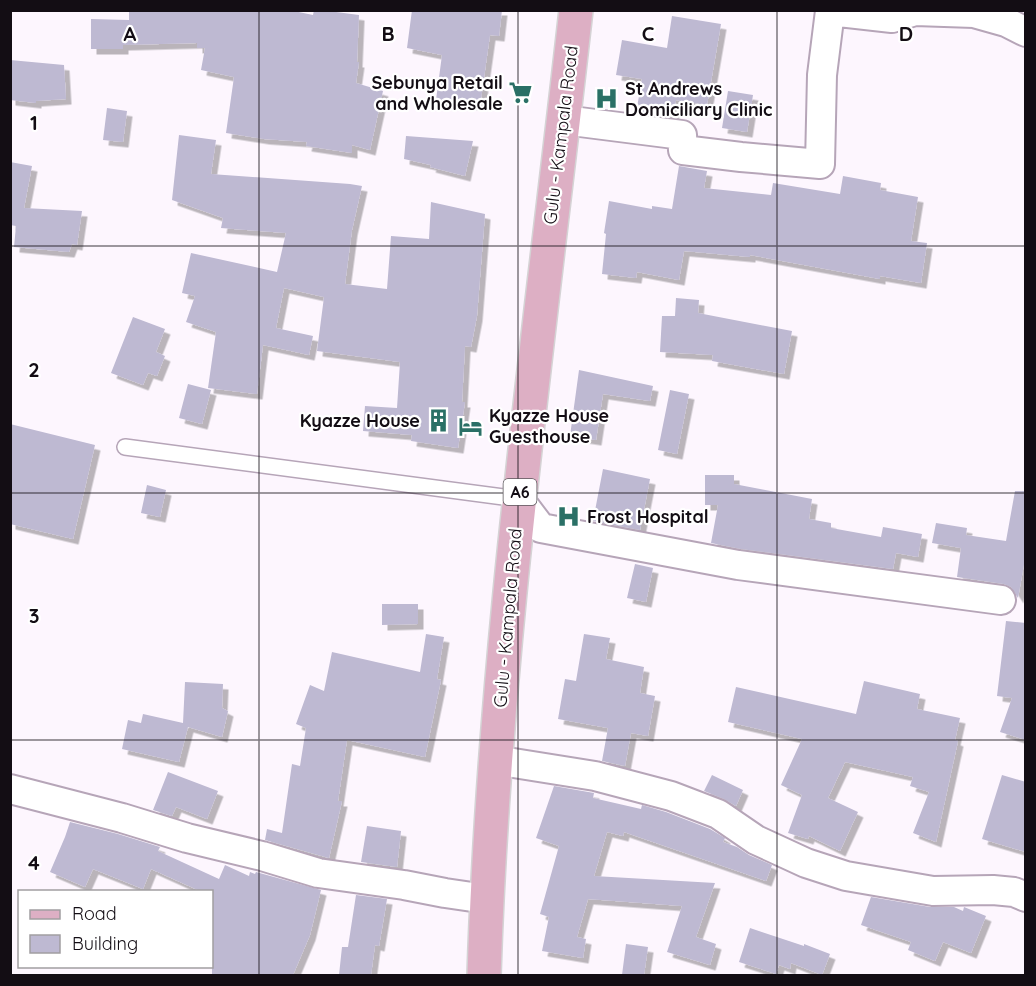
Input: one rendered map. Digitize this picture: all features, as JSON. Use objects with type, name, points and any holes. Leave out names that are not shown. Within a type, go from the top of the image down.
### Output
[{"type":"main road","name":"Gulu - Kampala Road","points":[[484,975],[495,760],[519,499],[576,10]]},
{"type":"street","points":[[822,10],[892,18],[915,10],[974,13],[1006,22],[1026,32]]},
{"type":"street","points":[[564,120],[682,135],[683,150],[820,164],[822,75],[830,11]]},
{"type":"street","points":[[519,499],[541,528],[738,565],[1001,600]]},
{"type":"street","points":[[495,760],[595,776],[671,796],[718,814],[756,840],[806,863],[846,876],[933,891],[993,890],[1014,892],[1026,897]]},
{"type":"street","points":[[10,789],[318,873],[445,893],[486,914],[496,975]]},
{"type":"lane","points":[[125,447],[519,499]]},
{"type":"building","points":[[129,10],[289,10],[313,15],[314,10],[321,10],[359,15],[357,62],[359,62],[356,83],[383,91],[370,150],[352,145],[352,153],[306,146],[307,142],[226,133],[234,77],[201,70],[205,48],[197,48],[197,43],[123,45],[123,49],[91,49],[91,19],[129,20]]},
{"type":"building","points":[[412,10],[502,10],[499,36],[490,35],[480,106],[436,100],[442,55],[407,48]]},
{"type":"building","points":[[672,16],[721,24],[707,105],[676,100],[673,117],[636,113],[642,79],[616,75],[622,40],[667,48]]},
{"type":"building","points":[[10,60],[64,65],[66,99],[36,101],[36,103],[10,100]]},
{"type":"building","points":[[728,91],[753,95],[747,132],[722,128]]},
{"type":"building","points":[[107,108],[127,111],[123,142],[103,140]]},
{"type":"building","points":[[179,135],[216,140],[211,174],[362,186],[352,230],[345,284],[387,289],[391,236],[429,239],[431,202],[485,214],[477,316],[471,347],[465,346],[462,402],[465,402],[458,448],[411,441],[412,435],[363,431],[365,406],[397,408],[400,362],[317,351],[324,297],[284,288],[276,328],[313,336],[309,355],[263,345],[257,394],[208,388],[216,332],[186,322],[195,296],[182,293],[191,253],[277,272],[286,233],[221,228],[223,218],[172,200]]},
{"type":"building","points":[[406,136],[473,141],[465,176],[404,159]]},
{"type":"building","points":[[10,162],[32,166],[24,208],[82,211],[77,245],[72,244],[69,252],[14,247],[16,226],[10,225]]},
{"type":"building","points":[[679,166],[707,171],[704,188],[771,195],[773,183],[840,194],[843,176],[881,183],[880,190],[918,197],[911,241],[927,243],[921,283],[880,276],[880,279],[750,255],[750,257],[684,251],[679,280],[637,272],[636,278],[602,274],[606,234],[604,233],[609,201],[652,209],[652,206],[672,209]]},
{"type":"building","points":[[676,298],[699,300],[698,313],[792,331],[784,374],[712,361],[713,355],[660,352],[662,316],[675,316]]},
{"type":"building","points":[[133,317],[165,329],[156,352],[165,356],[157,376],[148,373],[143,385],[111,373]]},
{"type":"building","points":[[579,370],[653,386],[650,401],[603,394],[596,440],[570,436]]},
{"type":"building","points":[[188,384],[211,390],[202,424],[179,418]]},
{"type":"building","points":[[670,390],[689,394],[677,454],[658,450]]},
{"type":"building","points":[[10,424],[95,445],[73,539],[10,524]]},
{"type":"building","points":[[603,469],[650,479],[640,530],[593,521]]},
{"type":"building","points":[[705,475],[734,475],[734,484],[812,499],[809,519],[831,523],[831,528],[881,537],[883,527],[922,534],[918,557],[896,553],[893,569],[711,543],[718,505],[705,505]]},
{"type":"building","points":[[147,485],[166,490],[160,517],[141,513]]},
{"type":"building","points":[[1015,491],[1026,491],[1026,553],[1018,598],[1011,587],[1004,584],[957,577],[961,548],[932,543],[936,523],[967,528],[966,535],[1006,541]]},
{"type":"building","points":[[635,564],[653,568],[646,602],[627,598]]},
{"type":"building","points":[[382,604],[418,604],[418,624],[382,625]]},
{"type":"building","points":[[1006,621],[1026,623],[1026,740],[1000,732],[1012,698],[997,696]]},
{"type":"building","points":[[426,634],[444,637],[437,679],[441,680],[425,757],[347,740],[338,801],[342,801],[329,858],[265,840],[267,829],[282,833],[292,764],[300,766],[306,728],[296,724],[310,685],[324,691],[332,652],[420,672]]},
{"type":"building","points":[[584,634],[610,638],[606,659],[644,667],[640,693],[655,696],[648,736],[631,733],[625,766],[602,761],[608,728],[558,719],[565,679],[576,681]]},
{"type":"building","points":[[864,681],[920,694],[917,709],[960,718],[955,740],[958,741],[936,842],[913,833],[929,792],[910,786],[913,777],[845,762],[828,798],[858,812],[840,851],[809,836],[808,839],[788,833],[802,795],[781,785],[802,739],[728,722],[736,687],[856,714]]},
{"type":"building","points":[[185,682],[223,684],[222,708],[228,711],[222,737],[188,727],[179,762],[122,749],[128,720],[141,723],[143,714],[183,723]]},
{"type":"building","points":[[168,772],[218,791],[207,819],[176,807],[172,816],[153,810]]},
{"type":"building","points":[[712,775],[743,790],[736,806],[704,791]]},
{"type":"building","points":[[1002,775],[1026,782],[1026,852],[982,839]]},
{"type":"building","points":[[554,786],[594,793],[593,798],[641,809],[642,805],[666,812],[710,829],[725,838],[723,842],[772,865],[766,881],[624,832],[623,836],[607,832],[594,876],[715,883],[696,937],[716,944],[710,965],[667,952],[682,906],[588,899],[577,937],[586,939],[583,958],[542,951],[549,917],[540,914],[559,846],[536,838]]},
{"type":"building","points":[[70,822],[160,847],[158,851],[219,879],[225,865],[249,876],[250,872],[255,874],[256,872],[321,890],[310,935],[293,975],[212,975],[213,890],[198,890],[151,869],[143,889],[93,869],[85,887],[50,872]]},
{"type":"building","points":[[367,826],[401,831],[397,867],[361,862]]},
{"type":"building","points":[[356,895],[387,899],[379,946],[375,945],[371,975],[339,975],[342,947],[348,947]]},
{"type":"building","points":[[871,897],[930,907],[954,907],[963,911],[964,907],[986,916],[971,953],[943,942],[935,961],[908,950],[911,942],[861,925]]},
{"type":"building","points":[[750,928],[830,954],[822,975],[791,963],[790,969],[779,965],[776,974],[739,962]]},
{"type":"building","points":[[626,944],[648,947],[644,975],[622,975]]},
{"type":"place","name":"Sebunya Retail and Wholesale","points":[[521,93]]},
{"type":"place","name":"St Andrews Domiciliary Clinic","points":[[607,99]]},
{"type":"place","name":"Kyazze House","points":[[438,421]]},
{"type":"place","name":"Kyazze House Guesthouse","points":[[471,426]]},
{"type":"place","name":"Frost Hospital","points":[[569,517]]}]
